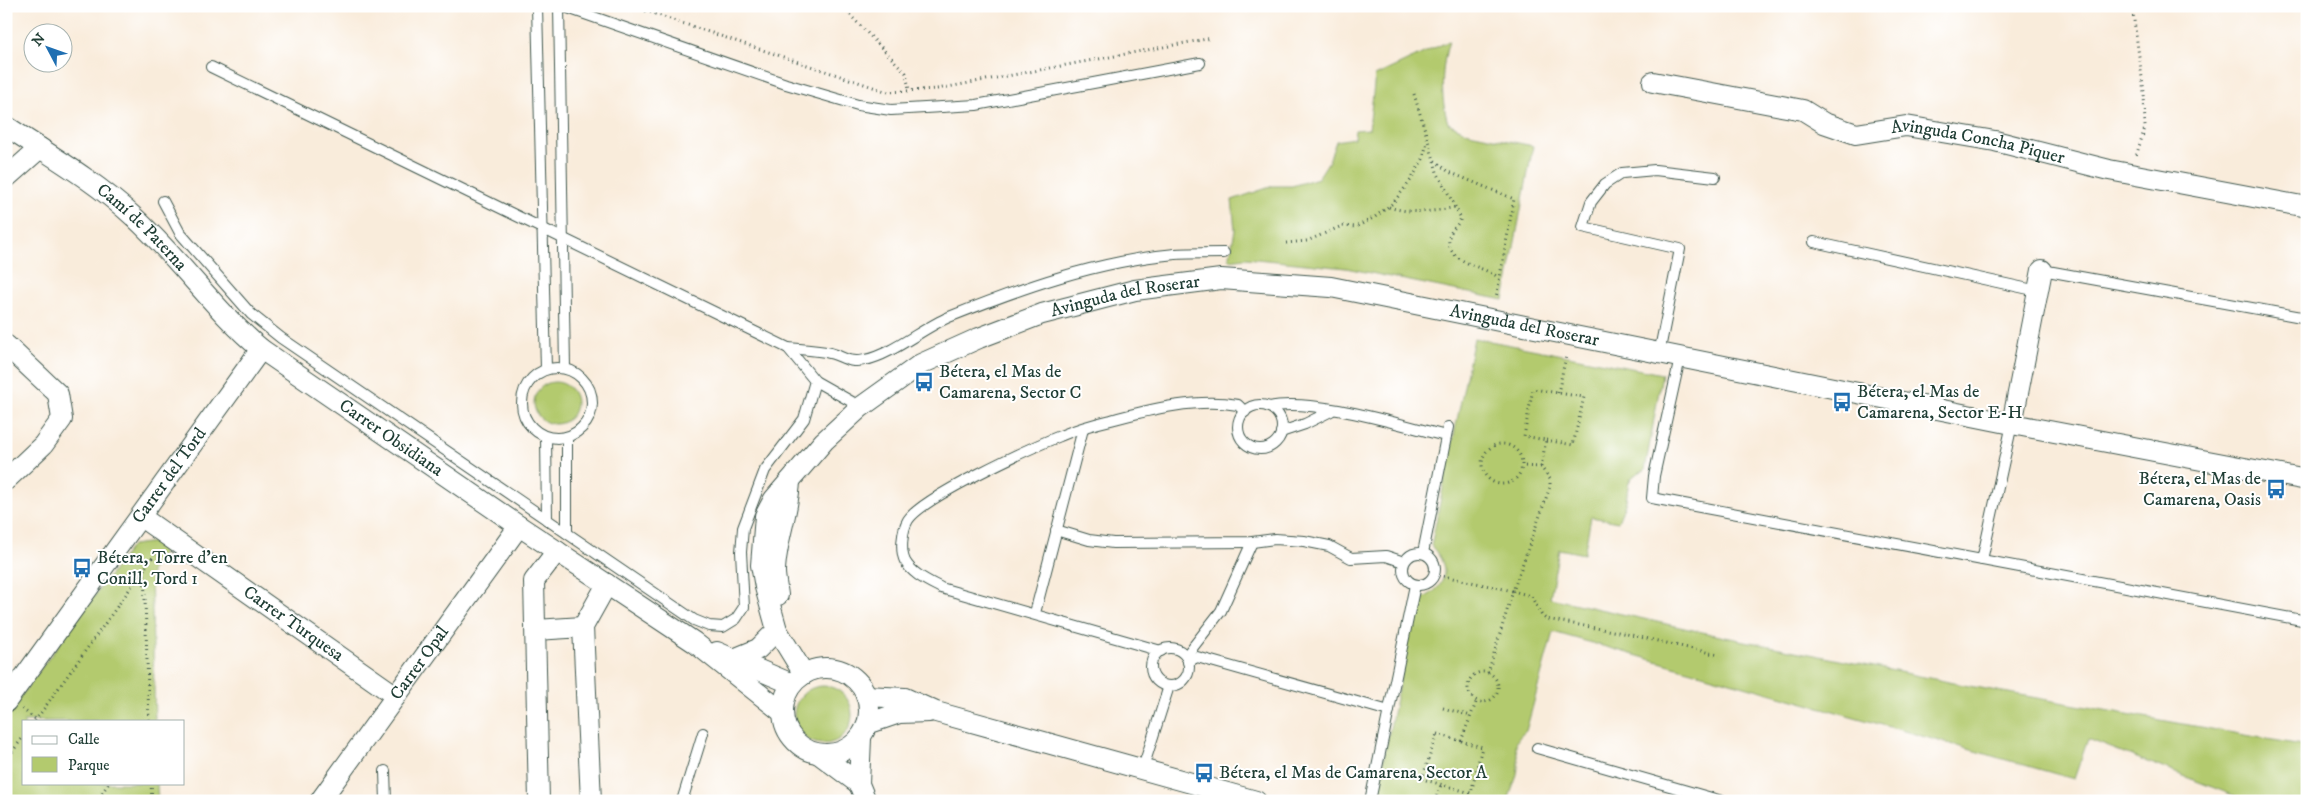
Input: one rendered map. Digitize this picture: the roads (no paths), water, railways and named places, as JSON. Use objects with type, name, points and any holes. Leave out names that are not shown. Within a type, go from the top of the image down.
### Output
[{"type":"street","name":"Avinguda Concha Piquer","points":[[1653,82],[1802,110],[1824,123],[1856,134],[1906,126],[1995,141],[2132,174],[2307,207]]},
{"type":"street","name":"Camí de Paterna","points":[[6,126],[86,178],[134,217],[201,286],[234,326],[261,349]]},
{"type":"street","points":[[6,178],[40,148]]},
{"type":"street","points":[[2012,424],[2042,270]]},
{"type":"street","name":"Avinguda del Roserar","points":[[798,679],[777,630],[761,565],[765,516],[774,500],[824,441],[861,407],[921,364],[1042,314],[1135,290],[1221,279],[1331,287],[2012,424],[2307,480]]},
{"type":"street","points":[[6,345],[58,394],[62,419],[43,445],[6,480]]},
{"type":"street","name":"Carrer del Tord","points":[[10,703],[261,349]]},
{"type":"street","name":"Carrer Obsidiana","points":[[261,349],[694,642]]},
{"type":"street","points":[[790,481],[790,499],[779,543],[775,572],[779,598],[786,622],[806,652],[824,668]]},
{"type":"street","name":"Carrer Turquesa","points":[[141,518],[396,696]]},
{"type":"street","name":"Carrer Opal","points":[[320,801],[520,526]]},
{"type":"street","points":[[539,801],[534,581],[557,550]]},
{"type":"street","points":[[591,801],[584,627],[607,584]]},
{"type":"street","points":[[536,630],[584,627]]},
{"type":"street","points":[[734,659],[758,649],[777,630]]},
{"type":"street","points":[[694,642],[734,659],[798,679]]},
{"type":"street","points":[[694,642],[782,712]]},
{"type":"street","points":[[862,792],[864,731],[869,710],[866,696],[858,683],[847,673],[833,668],[824,668],[798,679],[784,697],[782,712],[785,727],[792,740],[804,750],[819,754],[836,754],[850,748],[864,731],[899,713],[936,712]]},
{"type":"street","points":[[866,696],[905,698],[936,712],[1142,771],[1256,801]]},
{"type":"street","points":[[819,754],[862,792]]},
{"type":"lane","points":[[538,6],[546,369]]},
{"type":"lane","points":[[565,368],[560,6],[786,84],[858,105],[891,110],[976,105],[1200,63]]},
{"type":"lane","points":[[211,67],[788,348],[828,353],[851,362],[868,360],[949,317],[1010,294],[1070,275],[1174,254],[1224,252]]},
{"type":"lane","points":[[1659,354],[1680,249],[1583,227],[1591,202],[1604,184],[1622,173],[1655,170],[1715,177]]},
{"type":"lane","points":[[163,201],[180,233],[251,314],[281,338],[694,620],[709,626],[723,627],[736,619],[744,607],[743,528],[752,500],[765,470],[804,419],[815,381]]},
{"type":"lane","points":[[1814,242],[2038,291]]},
{"type":"lane","points":[[2042,270],[2307,318]]},
{"type":"lane","points":[[788,348],[815,381],[861,407]]},
{"type":"lane","points":[[1680,358],[1654,476],[1652,498],[2307,621]]},
{"type":"lane","points":[[565,368],[585,380],[591,390],[593,402],[591,414],[586,424],[578,432],[567,438],[546,437],[528,424],[522,404],[523,392],[528,382],[546,369],[565,368]]},
{"type":"lane","points":[[1161,651],[1153,661],[1153,674],[1161,684],[1169,686],[1180,684],[1185,679],[1189,668],[1187,659],[1176,649],[1161,651],[1035,613],[941,588],[916,574],[905,560],[903,534],[908,520],[920,508],[945,491],[1061,436],[1110,420],[1215,401],[1238,404],[1245,412]]},
{"type":"lane","points":[[1269,407],[1276,412],[1281,420],[1281,432],[1272,445],[1266,448],[1249,446],[1242,440],[1238,428],[1245,412],[1255,406],[1269,407],[1282,404],[1332,410],[1447,432],[1423,553]]},
{"type":"lane","points":[[1281,432],[1305,424],[1332,410]]},
{"type":"lane","points":[[1982,560],[2012,424]]},
{"type":"lane","points":[[1035,613],[1083,429]]},
{"type":"lane","points":[[546,437],[547,520]]},
{"type":"lane","points":[[567,438],[567,533]]},
{"type":"lane","points":[[1056,530],[1089,540],[1113,543],[1252,542],[1275,539],[1304,541],[1329,546],[1351,558],[1386,556],[1404,562]]},
{"type":"lane","points":[[1187,659],[1221,611],[1252,542]]},
{"type":"lane","points":[[1423,553],[1433,562],[1434,573],[1428,582],[1415,585],[1404,576],[1404,562],[1411,554],[1423,553]]},
{"type":"lane","points":[[1370,801],[1415,585]]},
{"type":"lane","points":[[1187,659],[1197,657],[1389,711]]},
{"type":"lane","points":[[1142,771],[1169,686]]},
{"type":"lane","points":[[682,801],[703,733]]},
{"type":"lane","points":[[1537,748],[1703,798],[1722,801]]},
{"type":"lane","points":[[385,771],[386,801]]},
{"type":"place","name":"Bétera, el Mas de Camarena, Sector C","points":[[924,382]]},
{"type":"place","name":"Bétera, el Mas de Camarena, Sector E-H","points":[[1842,402]]},
{"type":"place","name":"Bétera, el Mas de Camarena, Oasis","points":[[2276,489]]},
{"type":"place","name":"Bétera, Torre d'en Conill, Tord 1","points":[[82,568]]},
{"type":"place","name":"Bétera, el Mas de Camarena, Sector A","points":[[1204,773]]}]
